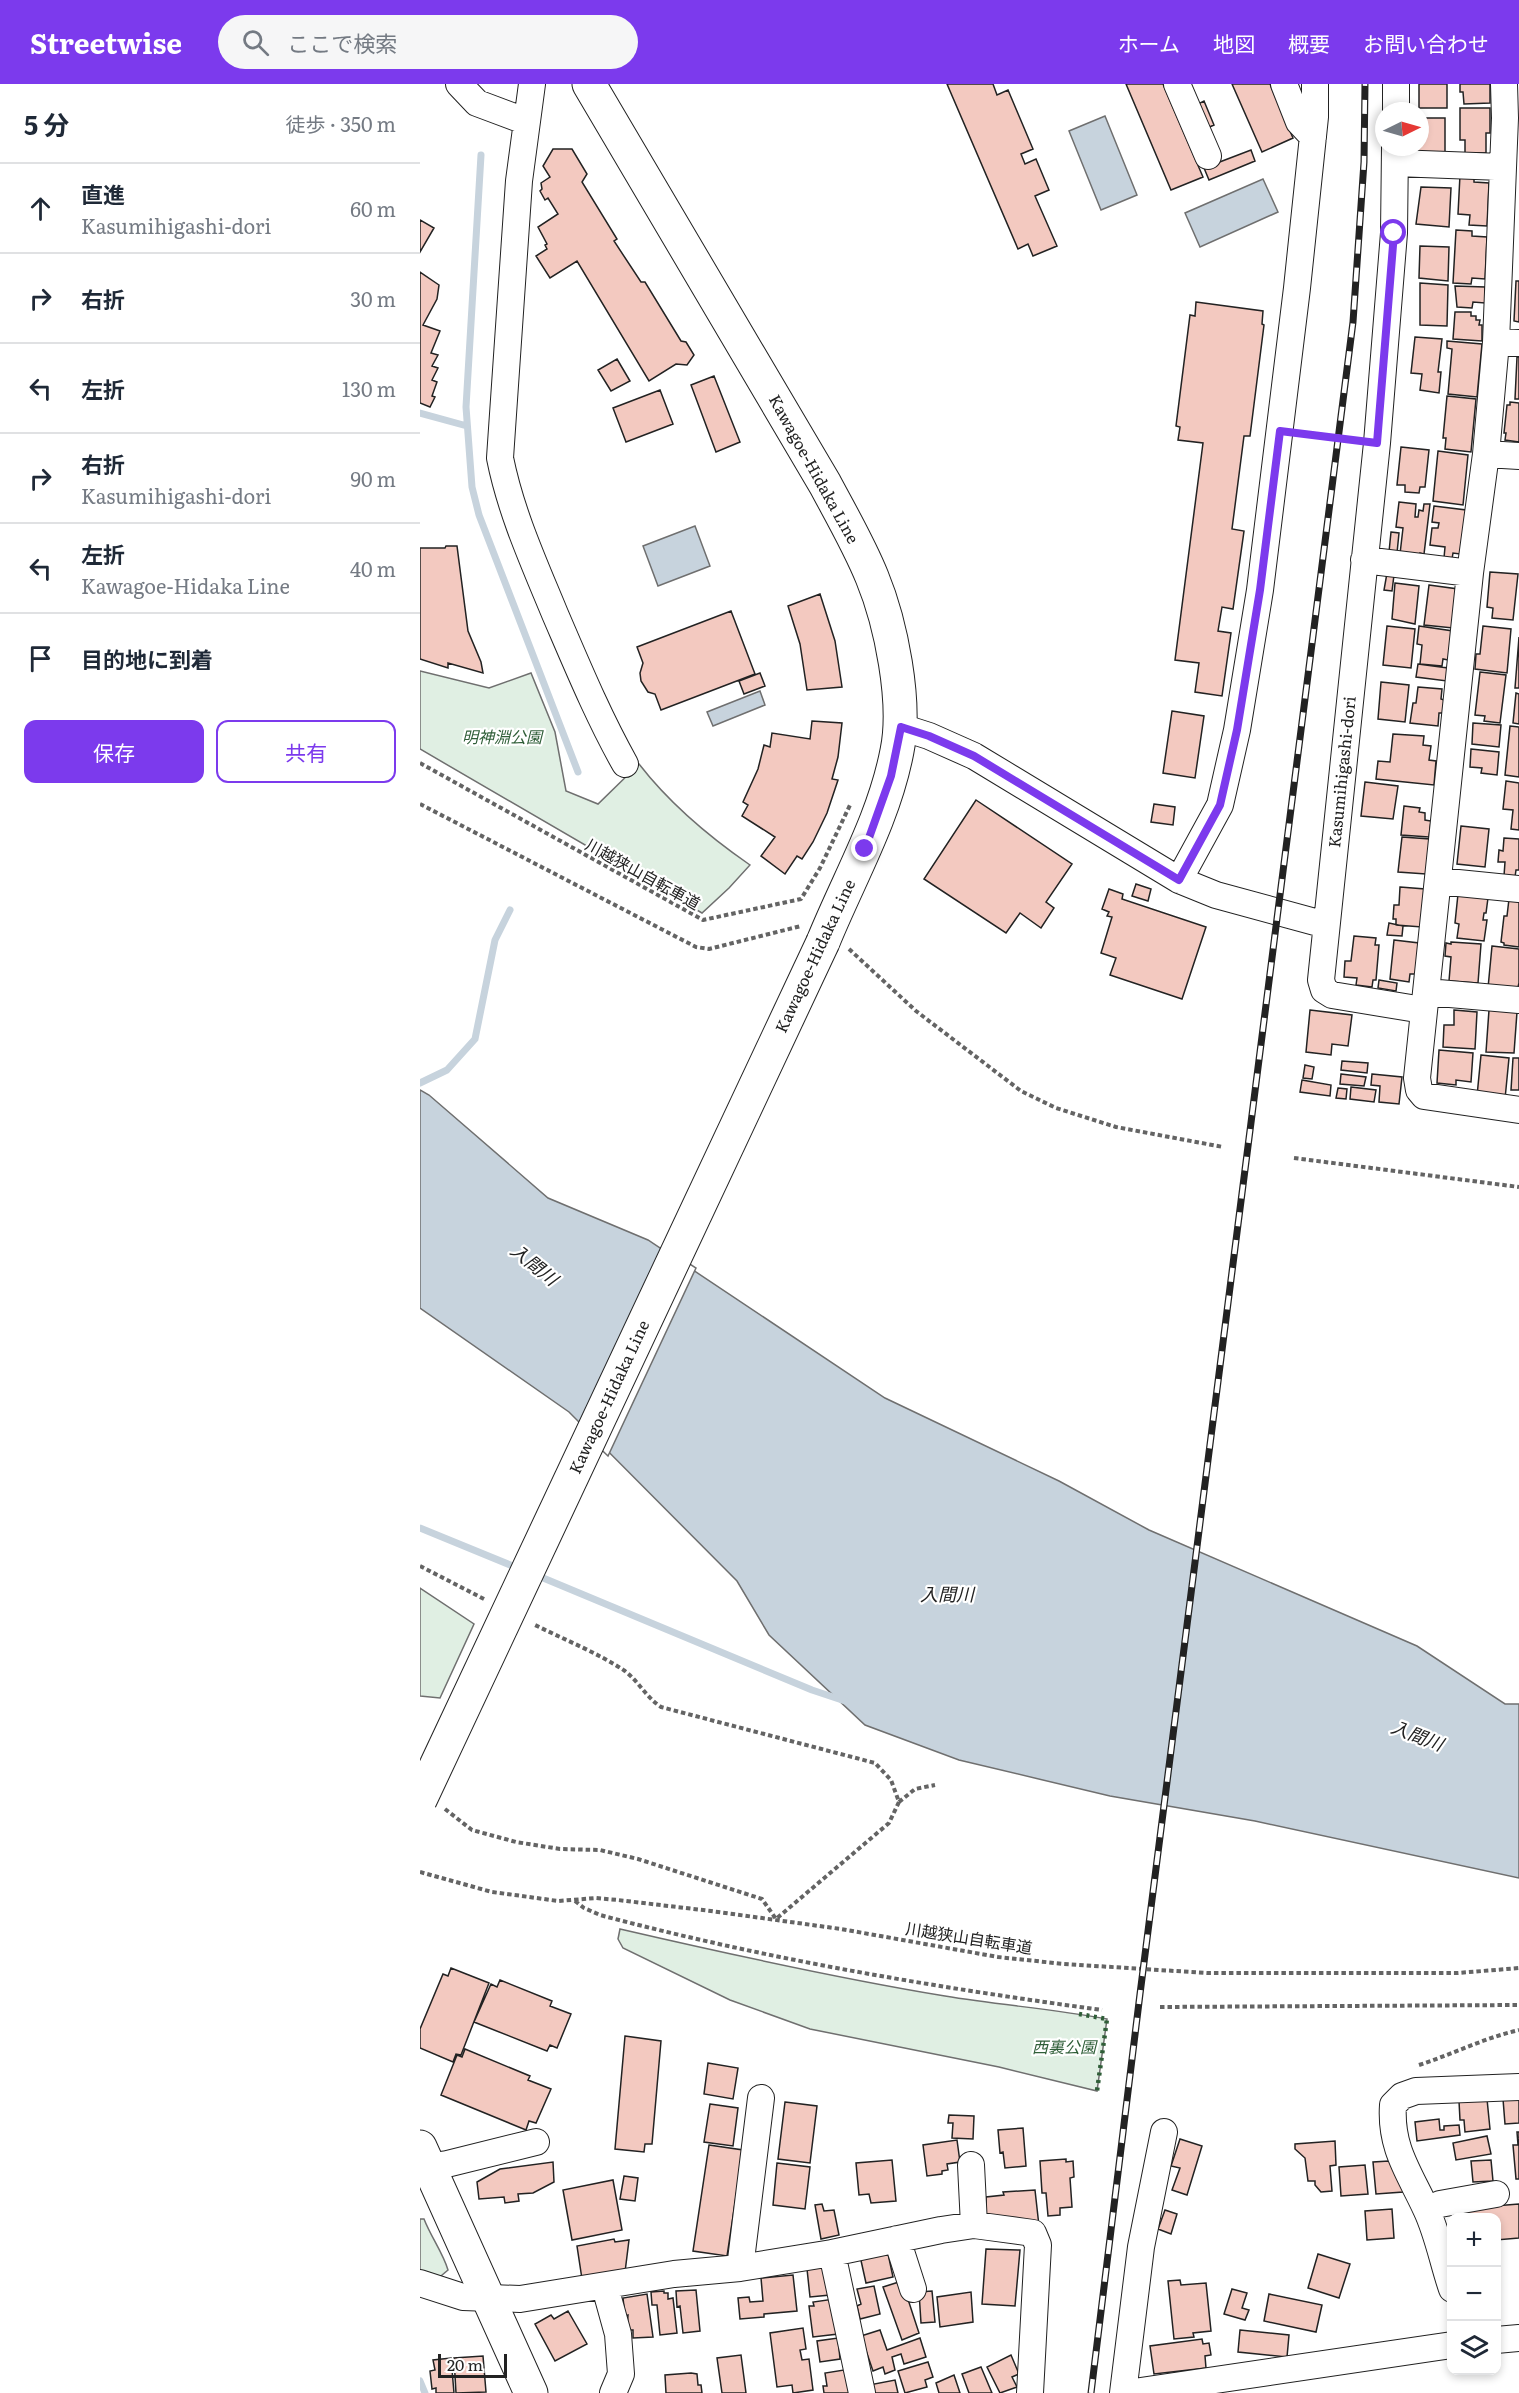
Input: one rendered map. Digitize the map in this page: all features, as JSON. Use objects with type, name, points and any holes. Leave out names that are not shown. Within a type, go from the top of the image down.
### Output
[{"type":"main road","name":"Kawagoe-Hidaka Line","points":[[429,1802],[823,942],[879,814],[897,751],[901,727],[898,684],[883,614],[873,579],[851,532],[589,84]]},
{"type":"main road","points":[[424,2157],[531,2393]]},
{"type":"street","points":[[459,84],[477,103],[525,121]]},
{"type":"street","points":[[532,84],[525,121],[500,458],[506,489],[520,530],[601,722],[626,764]]},
{"type":"street","points":[[1177,84],[1208,156]]},
{"type":"street","points":[[1284,84],[1299,122],[1313,137]]},
{"type":"street","points":[[1179,880],[1220,805],[1237,730],[1260,590],[1280,431],[1313,137],[1315,84]]},
{"type":"street","points":[[1396,84],[1396,102]]},
{"type":"street","points":[[1504,84],[1512,118],[1502,167],[1507,343],[1486,454],[1470,573],[1417,1078],[1419,1090],[1424,1096],[1519,1110]]},
{"type":"street","name":"Kasumihigashi-dori","points":[[1395,156],[1394,233],[1377,443],[1321,980],[1324,990],[1341,998],[1425,1001]]},
{"type":"street","points":[[1404,156],[1502,167]]},
{"type":"street","points":[[1486,454],[1519,456]]},
{"type":"street","points":[[1364,560],[1470,573]]},
{"type":"street","points":[[901,727],[929,736],[974,756],[1179,880],[1216,895],[1326,925]]},
{"type":"street","points":[[1438,881],[1519,889]]},
{"type":"street","points":[[1425,1001],[1519,1000]]},
{"type":"street","points":[[1447,2273],[1427,2211],[1403,2166],[1393,2134],[1393,2104],[1402,2096],[1416,2091],[1519,2087]]},
{"type":"street","points":[[740,2268],[761,2098]]},
{"type":"street","points":[[1164,2132],[1142,2247],[1125,2393],[1447,2346]]},
{"type":"street","points":[[424,2157],[447,2164],[536,2142]]},
{"type":"street","points":[[971,2165],[974,2225]]},
{"type":"street","points":[[1427,2211],[1440,2204],[1496,2194]]},
{"type":"street","points":[[420,2283],[464,2297],[520,2299],[674,2274],[740,2268],[832,2253],[974,2225],[1033,2233],[1038,2245],[1030,2393]]},
{"type":"street","points":[[897,2239],[913,2289]]},
{"type":"street","points":[[832,2253],[862,2393]]},
{"type":"street","points":[[605,2287],[618,2334],[621,2374],[613,2393]]},
{"type":"street","points":[[1501,2340],[1519,2338]]},
{"type":"path","points":[[1280,431],[1377,443]]},
{"type":"path","name":"川越狭山自転車道","points":[[420,763],[703,920],[801,899],[820,868],[855,793]]},
{"type":"path","points":[[420,804],[696,947],[709,949],[789,930]]},
{"type":"path","points":[[860,960],[916,1011],[1021,1091],[1056,1108],[1116,1127],[1223,1147]]},
{"type":"path","points":[[1294,1158],[1519,1187]]},
{"type":"path","points":[[420,1566],[491,1603]]},
{"type":"path","points":[[532,1623],[623,1670],[637,1682],[648,1698],[661,1707],[875,1763],[891,1780],[899,1802]]},
{"type":"path","points":[[429,1802],[472,1830],[516,1842],[560,1850],[600,1850],[638,1859],[762,1899],[776,1919],[889,1823],[899,1802],[915,1789],[935,1785]]},
{"type":"path","name":"川越狭山自転車道","points":[[421,1874],[492,1892],[558,1901],[618,1900],[776,1919],[998,1957],[1064,1964],[1218,1973],[1458,1973],[1519,1968]]},
{"type":"path","points":[[575,1900],[584,1908],[600,1915],[767,1956],[956,1990],[1102,2010]]},
{"type":"path","points":[[1160,2007],[1519,2005]]},
{"type":"path","points":[[1418,2065],[1457,2053],[1492,2036],[1519,2030]]},
{"type":"green space","name":"明神淵公園","points":[[420,671],[489,688],[531,673],[555,732],[566,791],[598,804],[639,764],[690,819],[750,865],[702,913],[420,749]]},
{"type":"green space","points":[[420,1588],[474,1624],[440,1698],[420,1696]]},
{"type":"green space","name":"西裏公園","points":[[620,1929],[863,1981],[965,1999],[1107,2019],[1097,2091],[999,2067],[810,2029],[730,2000],[623,1948],[618,1939]]},
{"type":"green space","points":[[420,2219],[424,2219],[448,2270],[435,2281],[420,2275]]},
{"type":"water","points":[[1105,116],[1137,195],[1101,210],[1069,131]]},
{"type":"water","points":[[1263,179],[1278,212],[1200,247],[1185,213]]},
{"type":"water","points":[[695,526],[710,566],[658,586],[643,546]]},
{"type":"water","points":[[760,691],[765,705],[713,726],[707,712]]},
{"type":"water","name":"入間川","points":[[420,1090],[429,1095],[548,1198],[648,1240],[885,1398],[1059,1481],[1149,1530],[1417,1646],[1505,1704],[1519,1704],[1519,1878],[1255,1821],[1110,1796],[959,1760],[865,1725],[769,1635],[737,1581],[569,1412],[420,1308]]},
{"type":"pier","points":[[665,1248],[696,1268],[608,1456],[580,1429]]},
{"type":"building","points":[[947,84],[993,84],[997,95],[1008,90],[1033,149],[1021,154],[1025,164],[1036,159],[1049,190],[1035,196],[1057,246],[1033,256],[1028,244],[1018,249]]},
{"type":"building","points":[[1126,84],[1163,84],[1203,177],[1171,190]]},
{"type":"building","points":[[1232,84],[1270,84],[1293,138],[1262,152]]},
{"type":"building","points":[[1419,84],[1447,84],[1447,108],[1429,108],[1429,102],[1419,102]]},
{"type":"building","points":[[1460,84],[1490,84],[1490,103],[1464,104]]},
{"type":"building","points":[[1204,101],[1214,125],[1205,129],[1194,106]]},
{"type":"building","points":[[1460,108],[1490,108],[1490,133],[1486,133],[1486,153],[1465,153],[1465,140],[1460,140]]},
{"type":"building","points":[[1429,118],[1445,118],[1445,159],[1419,159],[1419,156],[1429,156]]},
{"type":"building","points":[[553,149],[572,149],[587,174],[582,182],[617,239],[614,241],[641,282],[645,282],[681,341],[686,342],[694,355],[687,365],[676,364],[649,381],[577,261],[550,278],[536,256],[547,249],[545,245],[547,244],[538,227],[558,214],[548,198],[545,200],[540,191],[541,183],[550,177],[543,166]]},
{"type":"building","points":[[1251,150],[1255,161],[1209,180],[1204,168]]},
{"type":"building","points":[[1460,175],[1474,176],[1474,182],[1489,183],[1487,226],[1469,225],[1470,215],[1458,214]]},
{"type":"building","points":[[1421,187],[1451,188],[1449,227],[1416,224]]},
{"type":"building","points":[[420,220],[434,228],[420,252]]},
{"type":"building","points":[[1456,230],[1472,231],[1472,236],[1487,237],[1485,279],[1472,278],[1471,284],[1453,283]]},
{"type":"building","points":[[1420,246],[1449,247],[1448,281],[1419,278]]},
{"type":"building","points":[[420,272],[439,285],[437,299],[423,325],[440,331],[431,353],[438,355],[432,366],[438,368],[432,380],[437,382],[432,396],[435,397],[430,407],[420,403]]},
{"type":"building","points":[[1516,281],[1519,281],[1519,322],[1514,321]]},
{"type":"building","points":[[1420,283],[1448,285],[1447,326],[1420,325]]},
{"type":"building","points":[[1455,286],[1485,287],[1485,303],[1473,302],[1472,308],[1457,307]]},
{"type":"building","points":[[1196,302],[1263,311],[1262,324],[1264,325],[1250,436],[1244,436],[1232,529],[1244,531],[1233,609],[1222,607],[1218,631],[1231,633],[1222,696],[1195,692],[1199,663],[1175,660],[1203,443],[1178,440],[1180,427],[1176,426],[1190,315],[1195,316]]},
{"type":"building","points":[[1455,312],[1471,312],[1471,316],[1476,316],[1476,320],[1480,320],[1482,341],[1453,339]]},
{"type":"building","points":[[1415,337],[1442,339],[1438,372],[1441,372],[1439,393],[1420,390],[1422,374],[1411,373]]},
{"type":"building","points":[[1447,341],[1482,344],[1477,397],[1448,394],[1452,349],[1447,348]]},
{"type":"building","points":[[1517,357],[1519,357],[1519,399],[1515,399]]},
{"type":"building","points":[[617,359],[630,381],[611,391],[598,370]]},
{"type":"building","points":[[714,376],[740,442],[716,452],[691,385]]},
{"type":"building","points":[[660,390],[673,424],[626,442],[613,408]]},
{"type":"building","points":[[1447,396],[1476,399],[1471,452],[1445,449],[1446,438],[1443,438]]},
{"type":"building","points":[[1510,402],[1519,403],[1519,442],[1505,440],[1507,405],[1510,405]]},
{"type":"building","points":[[1401,447],[1429,450],[1425,487],[1420,487],[1419,493],[1405,492],[1405,485],[1397,485]]},
{"type":"building","points":[[1438,451],[1468,455],[1463,505],[1433,501]]},
{"type":"building","points":[[1399,502],[1416,504],[1415,517],[1418,517],[1419,510],[1423,511],[1424,504],[1430,504],[1424,554],[1420,553],[1420,557],[1400,554],[1403,528],[1396,527]]},
{"type":"building","points":[[1434,506],[1466,510],[1460,554],[1453,553],[1452,559],[1444,558],[1445,547],[1430,545],[1432,528],[1438,528],[1439,523],[1432,522]]},
{"type":"building","points":[[1391,532],[1399,533],[1397,553],[1389,552]]},
{"type":"building","points":[[446,546],[457,546],[468,631],[481,662],[483,673],[448,663],[448,668],[420,659],[420,548],[445,548]]},
{"type":"building","points":[[1490,572],[1518,574],[1513,620],[1492,618],[1493,608],[1487,607]]},
{"type":"building","points":[[1387,573],[1394,575],[1392,591],[1384,590]]},
{"type":"building","points":[[1395,583],[1419,586],[1415,624],[1392,619]]},
{"type":"building","points":[[1429,585],[1458,589],[1453,628],[1424,625]]},
{"type":"building","points":[[820,594],[835,641],[842,687],[807,690],[800,644],[788,606]]},
{"type":"building","points":[[731,611],[755,674],[661,710],[655,694],[648,692],[641,681],[640,673],[643,663],[637,647]]},
{"type":"building","points":[[1387,626],[1415,629],[1411,668],[1383,665]]},
{"type":"building","points":[[1419,626],[1453,631],[1449,657],[1448,660],[1443,659],[1442,666],[1420,664],[1422,645],[1417,644]]},
{"type":"building","points":[[1483,626],[1511,629],[1507,673],[1475,669],[1476,654],[1480,654]]},
{"type":"building","points":[[1519,637],[1519,688],[1515,688]]},
{"type":"building","points":[[1418,664],[1448,668],[1447,681],[1416,677]]},
{"type":"building","points":[[1480,672],[1506,675],[1500,723],[1484,721],[1485,716],[1475,715]]},
{"type":"building","points":[[760,673],[765,686],[744,694],[739,681]]},
{"type":"building","points":[[1381,682],[1409,685],[1405,722],[1378,719]]},
{"type":"building","points":[[1418,687],[1442,689],[1443,713],[1439,713],[1438,726],[1410,723]]},
{"type":"building","points":[[1516,693],[1519,694],[1519,724],[1513,723]]},
{"type":"building","points":[[1172,711],[1204,716],[1195,778],[1163,773]]},
{"type":"building","points":[[812,721],[842,723],[838,757],[832,779],[838,780],[827,813],[813,842],[802,859],[797,856],[785,874],[761,856],[775,837],[742,816],[748,805],[743,802],[758,769],[764,745],[770,747],[772,733],[810,739]]},
{"type":"building","points":[[1473,723],[1501,725],[1499,747],[1472,744]]},
{"type":"building","points":[[1510,726],[1519,727],[1519,777],[1505,775]]},
{"type":"building","points":[[1393,734],[1424,736],[1423,745],[1431,746],[1429,760],[1436,761],[1434,785],[1376,779],[1378,761],[1390,762]]},
{"type":"building","points":[[1471,749],[1499,752],[1497,775],[1481,773],[1482,768],[1470,767]]},
{"type":"building","points":[[1506,781],[1519,783],[1519,830],[1511,829],[1513,810],[1503,809]]},
{"type":"building","points":[[1365,782],[1398,786],[1393,819],[1361,816]]},
{"type":"building","points":[[976,800],[1072,864],[1046,902],[1054,908],[1041,928],[1020,913],[1006,933],[924,879]]},
{"type":"building","points":[[1154,804],[1175,807],[1173,825],[1151,822]]},
{"type":"building","points":[[1404,806],[1420,808],[1419,812],[1425,813],[1425,820],[1431,821],[1429,837],[1401,835]]},
{"type":"building","points":[[1461,826],[1489,829],[1485,867],[1457,864]]},
{"type":"building","points":[[1402,837],[1430,839],[1426,874],[1398,872]]},
{"type":"building","points":[[1504,838],[1519,839],[1519,870],[1516,870],[1515,877],[1504,876],[1505,862],[1498,862],[1499,850],[1503,851]]},
{"type":"building","points":[[1136,884],[1151,889],[1148,901],[1132,896]]},
{"type":"building","points":[[1400,887],[1425,889],[1422,927],[1396,925],[1396,919],[1393,919],[1394,905],[1399,905]]},
{"type":"building","points":[[1109,889],[1123,894],[1122,899],[1206,927],[1182,999],[1110,975],[1116,958],[1101,953],[1112,917],[1107,916],[1109,912],[1102,909]]},
{"type":"building","points":[[1458,894],[1488,898],[1483,920],[1487,920],[1484,941],[1457,938],[1459,924],[1455,923]]},
{"type":"building","points":[[1509,899],[1519,900],[1519,947],[1504,945],[1501,942],[1504,916],[1507,916]]},
{"type":"building","points":[[1389,923],[1403,926],[1402,936],[1387,935]]},
{"type":"building","points":[[1354,936],[1376,938],[1375,945],[1379,945],[1376,980],[1373,980],[1372,987],[1356,985],[1357,978],[1344,977],[1345,961],[1351,961]]},
{"type":"building","points":[[1394,940],[1419,943],[1416,974],[1410,974],[1409,982],[1390,979]]},
{"type":"building","points":[[1451,942],[1481,944],[1478,983],[1449,981],[1451,957],[1445,956],[1446,943],[1451,944]]},
{"type":"building","points":[[1492,946],[1519,949],[1517,991],[1488,988]]},
{"type":"building","points":[[1379,980],[1397,983],[1396,991],[1378,988]]},
{"type":"building","points":[[1310,1010],[1352,1015],[1348,1046],[1332,1044],[1331,1055],[1306,1052]]},
{"type":"building","points":[[1454,1010],[1477,1012],[1475,1049],[1443,1047],[1444,1025],[1454,1025]]},
{"type":"building","points":[[1489,1010],[1517,1012],[1514,1053],[1486,1052]]},
{"type":"building","points":[[1439,1050],[1473,1053],[1471,1082],[1456,1080],[1456,1085],[1437,1083]]},
{"type":"building","points":[[1481,1055],[1509,1058],[1505,1099],[1477,1096]]},
{"type":"building","points":[[1513,1058],[1519,1058],[1519,1090],[1511,1090]]},
{"type":"building","points":[[1342,1061],[1368,1063],[1367,1073],[1341,1070]]},
{"type":"building","points":[[1305,1065],[1314,1067],[1312,1079],[1303,1078]]},
{"type":"building","points":[[1341,1074],[1366,1077],[1364,1086],[1340,1084]]},
{"type":"building","points":[[1372,1074],[1402,1077],[1399,1104],[1379,1102],[1380,1086],[1371,1085]]},
{"type":"building","points":[[1302,1080],[1331,1085],[1330,1096],[1300,1092]]},
{"type":"building","points":[[1351,1087],[1376,1090],[1374,1102],[1350,1099]]},
{"type":"building","points":[[1338,1088],[1347,1089],[1346,1099],[1336,1098]]},
{"type":"building","points":[[451,1968],[489,1983],[461,2055],[456,2054],[453,2062],[420,2048],[420,2029],[443,1974],[448,1976]]},
{"type":"building","points":[[500,1980],[552,2001],[550,2006],[571,2014],[557,2048],[550,2045],[547,2051],[474,2022],[491,1984],[497,1987]]},
{"type":"building","points":[[625,2036],[661,2041],[652,2144],[645,2144],[644,2152],[615,2149]]},
{"type":"building","points":[[465,2049],[530,2076],[528,2080],[551,2089],[536,2123],[529,2121],[526,2130],[441,2095],[457,2055],[462,2057]]},
{"type":"building","points":[[708,2063],[738,2068],[733,2099],[704,2094]]},
{"type":"building","points":[[1519,2098],[1519,2123],[1505,2124],[1503,2099]]},
{"type":"building","points":[[1487,2099],[1490,2129],[1465,2132],[1464,2120],[1460,2120],[1459,2101]]},
{"type":"building","points":[[785,2102],[817,2106],[810,2163],[778,2159]]},
{"type":"building","points":[[710,2104],[738,2108],[733,2146],[704,2142]]},
{"type":"building","points":[[949,2115],[974,2116],[973,2139],[952,2138],[953,2123],[948,2123]]},
{"type":"building","points":[[1439,2119],[1440,2130],[1444,2130],[1444,2126],[1459,2125],[1460,2135],[1417,2141],[1415,2122]]},
{"type":"building","points":[[1023,2128],[1026,2166],[1005,2168],[1003,2152],[1000,2153],[998,2130]]},
{"type":"building","points":[[1517,2132],[1519,2132],[1519,2179],[1516,2179],[1513,2145],[1518,2145]]},
{"type":"building","points":[[1487,2136],[1491,2154],[1456,2160],[1453,2143]]},
{"type":"building","points":[[1180,2139],[1202,2146],[1187,2195],[1172,2190],[1180,2168],[1171,2166]]},
{"type":"building","points":[[957,2140],[960,2162],[947,2164],[948,2170],[942,2171],[942,2174],[927,2176],[923,2145]]},
{"type":"building","points":[[1335,2141],[1336,2165],[1330,2166],[1332,2191],[1321,2192],[1315,2185],[1315,2181],[1308,2181],[1305,2158],[1295,2149],[1295,2144]]},
{"type":"building","points":[[709,2145],[743,2150],[727,2256],[693,2251]]},
{"type":"building","points":[[1066,2159],[1066,2162],[1073,2161],[1074,2177],[1070,2178],[1072,2207],[1060,2208],[1060,2215],[1048,2216],[1046,2193],[1042,2193],[1040,2161]]},
{"type":"building","points":[[892,2160],[896,2201],[871,2203],[869,2194],[859,2195],[856,2163]]},
{"type":"building","points":[[1491,2160],[1493,2181],[1473,2182],[1471,2161]]},
{"type":"building","points":[[1389,2161],[1403,2192],[1376,2194],[1373,2162]]},
{"type":"building","points":[[553,2162],[554,2182],[533,2193],[518,2194],[519,2201],[505,2203],[504,2197],[479,2199],[477,2182],[500,2169]]},
{"type":"building","points":[[777,2163],[810,2167],[805,2209],[773,2205]]},
{"type":"building","points":[[1365,2165],[1368,2194],[1341,2196],[1339,2167]]},
{"type":"building","points":[[624,2176],[638,2178],[635,2201],[620,2199]]},
{"type":"building","points":[[613,2180],[622,2230],[572,2240],[563,2190]]},
{"type":"building","points":[[1035,2190],[1039,2226],[983,2217],[981,2203],[986,2203],[986,2197],[1004,2195],[1003,2192]]},
{"type":"building","points":[[822,2204],[824,2211],[834,2210],[839,2235],[821,2239],[815,2205]]},
{"type":"building","points":[[1519,2204],[1519,2238],[1501,2240],[1501,2213],[1457,2213],[1457,2209]]},
{"type":"building","points":[[1392,2209],[1394,2238],[1367,2240],[1365,2211]]},
{"type":"building","points":[[1165,2210],[1177,2214],[1171,2234],[1158,2229]]},
{"type":"building","points":[[614,2239],[615,2242],[629,2240],[625,2272],[582,2279],[577,2246]]},
{"type":"building","points":[[887,2249],[893,2277],[866,2283],[860,2256]]},
{"type":"building","points":[[986,2249],[1020,2250],[1015,2306],[982,2304]]},
{"type":"building","points":[[1318,2254],[1350,2264],[1339,2298],[1308,2288]]},
{"type":"building","points":[[824,2267],[830,2295],[810,2297],[807,2269]]},
{"type":"building","points":[[793,2275],[797,2311],[740,2319],[738,2298],[749,2297],[750,2302],[763,2301],[761,2278]]},
{"type":"building","points":[[1180,2280],[1181,2285],[1206,2283],[1211,2331],[1193,2333],[1194,2337],[1174,2339],[1168,2281]]},
{"type":"building","points":[[902,2281],[919,2333],[902,2340],[883,2287]]},
{"type":"building","points":[[874,2286],[880,2314],[860,2319],[857,2306],[861,2304],[857,2289]]},
{"type":"building","points":[[1232,2289],[1247,2293],[1242,2308],[1249,2310],[1245,2320],[1224,2314]]},
{"type":"building","points":[[696,2290],[700,2331],[683,2333],[676,2291]]},
{"type":"building","points":[[932,2291],[935,2322],[921,2323],[919,2292]]},
{"type":"building","points":[[651,2292],[668,2293],[668,2299],[673,2298],[677,2333],[660,2335],[657,2305],[652,2305]]},
{"type":"building","points":[[971,2292],[973,2322],[940,2327],[937,2297]]},
{"type":"building","points":[[647,2294],[653,2337],[633,2338],[633,2330],[627,2330],[628,2315],[625,2316],[623,2298]]},
{"type":"building","points":[[1269,2294],[1322,2305],[1316,2332],[1264,2321]]},
{"type":"building","points":[[834,2299],[838,2334],[813,2337],[809,2306],[814,2306],[813,2302]]},
{"type":"building","points":[[568,2311],[587,2344],[555,2361],[535,2324],[551,2315],[554,2319]]},
{"type":"building","points":[[803,2328],[806,2349],[800,2350],[802,2360],[809,2359],[813,2390],[793,2393],[792,2385],[777,2387],[770,2333]]},
{"type":"building","points":[[880,2330],[887,2350],[920,2338],[926,2357],[904,2364],[901,2354],[892,2357],[895,2370],[885,2374],[883,2367],[873,2371],[861,2336]]},
{"type":"building","points":[[1240,2330],[1289,2335],[1287,2357],[1238,2352]]},
{"type":"building","points":[[838,2338],[840,2359],[820,2362],[817,2341]]},
{"type":"building","points":[[1202,2339],[1203,2344],[1209,2343],[1211,2355],[1205,2356],[1206,2368],[1154,2374],[1150,2346]]},
{"type":"building","points":[[741,2355],[746,2393],[722,2393],[717,2358]]},
{"type":"building","points":[[1011,2355],[1019,2374],[1012,2377],[1017,2387],[1000,2393],[987,2367]]},
{"type":"building","points":[[483,2356],[486,2392],[456,2393],[454,2358]]},
{"type":"building","points":[[451,2358],[454,2393],[436,2393],[436,2388],[432,2389],[430,2371],[435,2370],[433,2360]]},
{"type":"building","points":[[928,2362],[933,2377],[925,2380],[927,2387],[905,2393],[898,2371]]},
{"type":"building","points":[[981,2367],[992,2393],[969,2393],[962,2374]]},
{"type":"building","points":[[850,2369],[853,2393],[824,2393],[823,2386],[827,2386],[825,2373]]},
{"type":"building","points":[[697,2374],[698,2385],[701,2385],[702,2393],[666,2393],[665,2375]]},
{"type":"building","points":[[954,2375],[960,2393],[939,2393],[936,2383]]},
{"type":"building","points":[[895,2380],[898,2393],[871,2393],[869,2385]]},
{"type":"waterway","points":[[481,155],[466,407],[472,487],[479,515],[578,772]]},
{"type":"waterway","points":[[420,413],[467,426]]},
{"type":"waterway","points":[[420,1083],[447,1070],[475,1039],[495,940],[510,910]]},
{"type":"waterway","points":[[420,1528],[520,1569]]},
{"type":"waterway","points":[[536,1575],[812,1690],[845,1701]]},
{"type":"waterway","points":[[420,2381],[425,2393]]},
{"type":"railway","points":[[1091,2393],[1353,322],[1364,162],[1365,84]]},
{"type":"hedge","points":[[1079,2014],[1107,2019],[1097,2091]]},
{"type":"route","points":[[865,849],[891,776],[901,727],[929,736],[974,756],[1179,880],[1220,805],[1237,730],[1260,590],[1280,431],[1377,443],[1394,233]]}]
